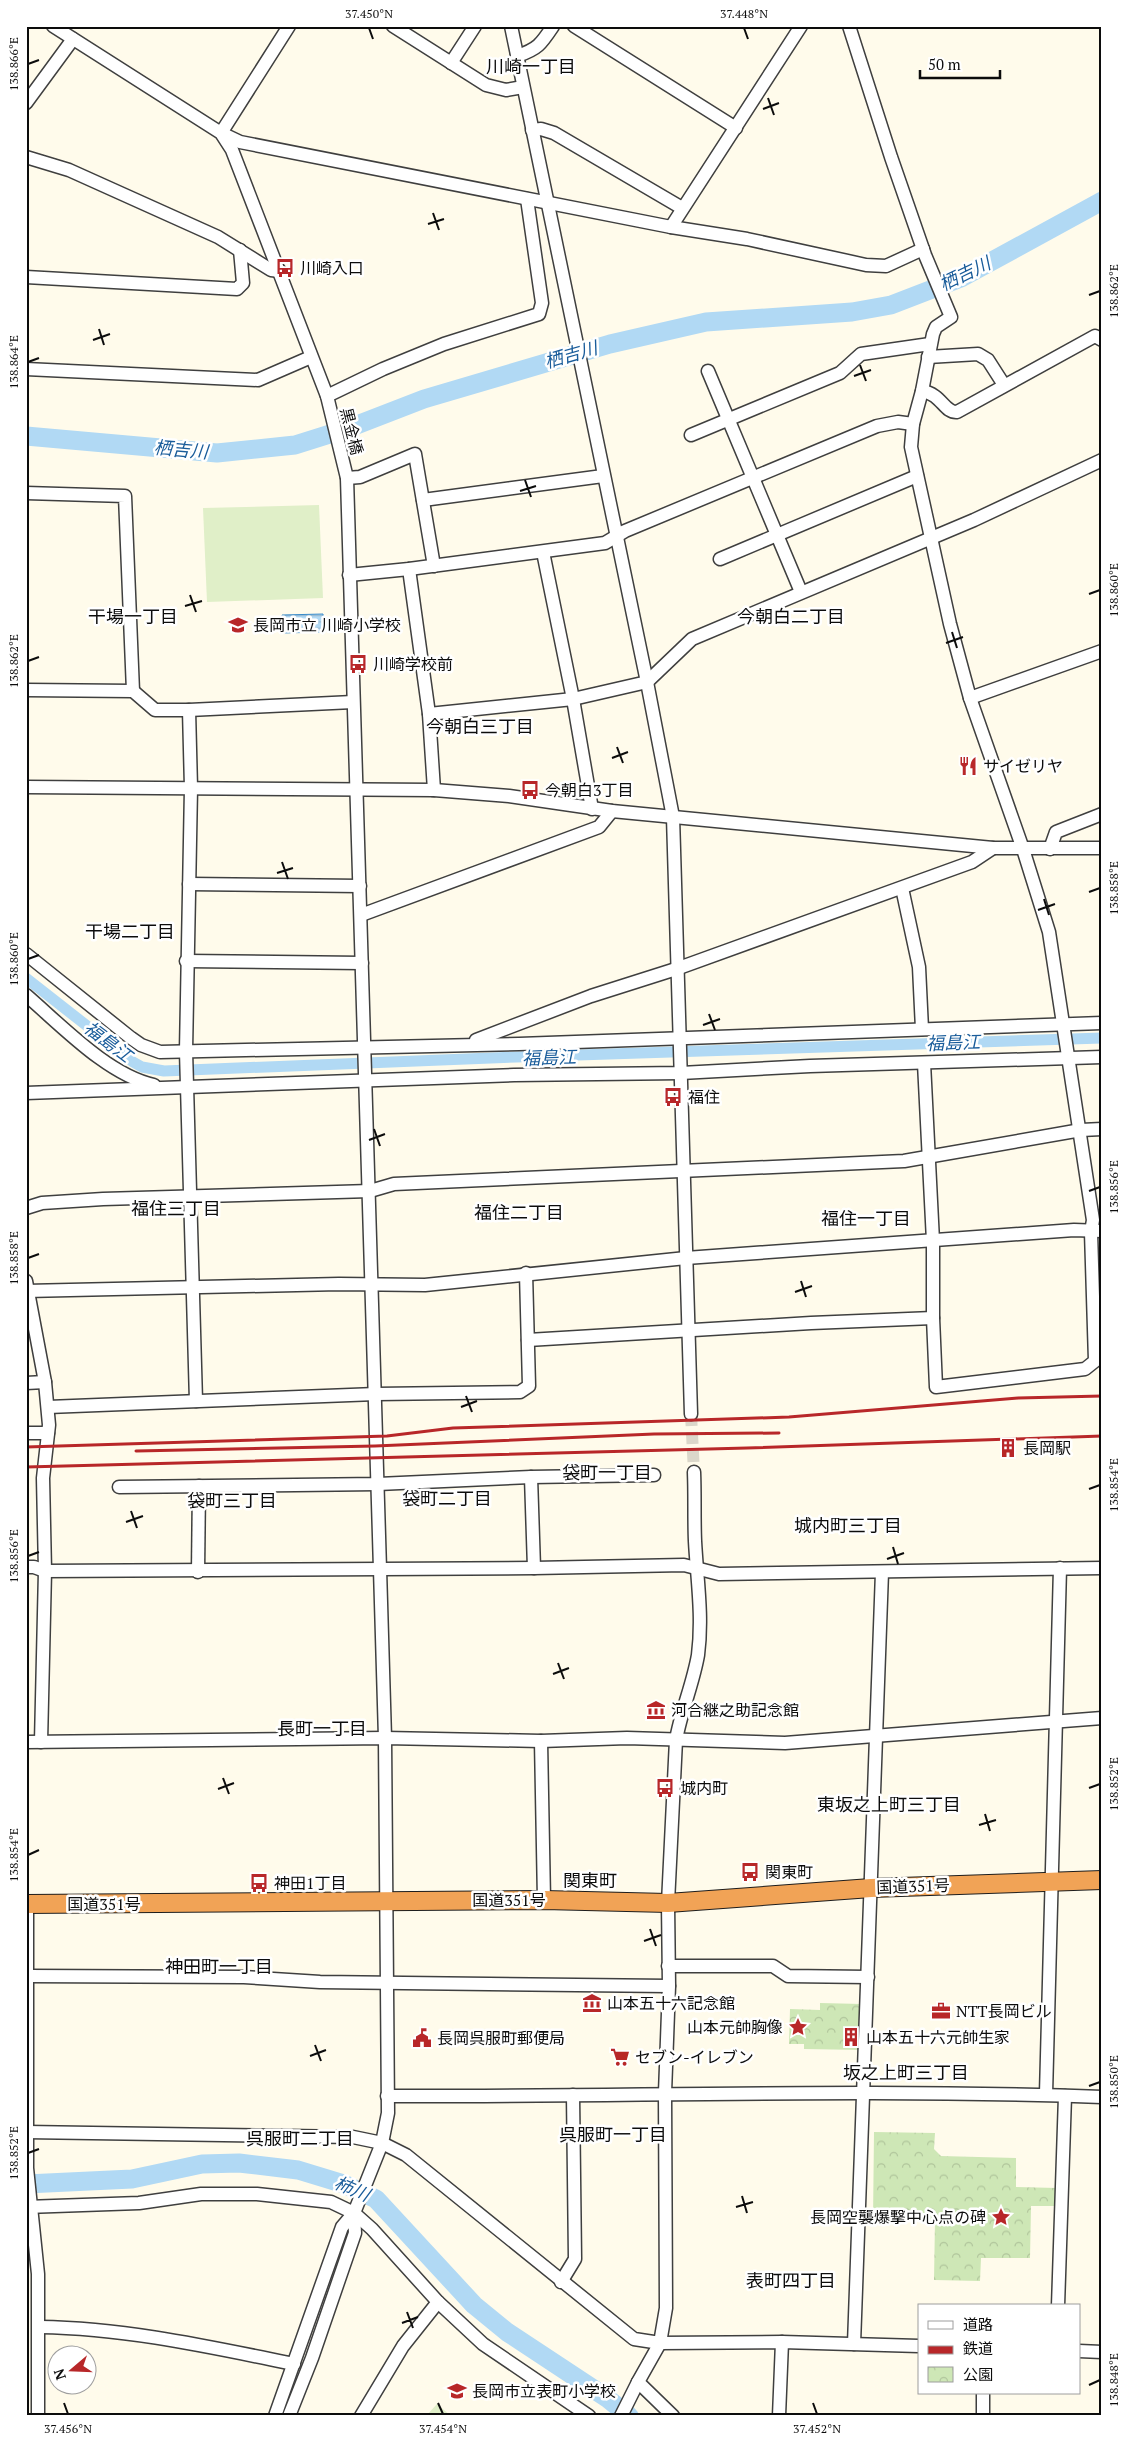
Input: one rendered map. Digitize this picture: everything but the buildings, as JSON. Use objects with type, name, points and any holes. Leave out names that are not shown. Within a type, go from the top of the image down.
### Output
[{"type":"highway","name":"国道351号","points":[[27,1904],[544,1900],[668,1903],[871,1888],[1102,1880]]},
{"type":"street","points":[[53,26],[221,133],[240,142],[671,227],[747,240],[866,265],[886,266],[924,252]]},
{"type":"street","points":[[221,133],[289,26]]},
{"type":"street","points":[[392,26],[486,84],[506,90],[523,87]]},
{"type":"street","points":[[451,63],[475,26]]},
{"type":"street","points":[[511,26],[647,682],[673,817],[676,969],[681,1069],[691,1414]]},
{"type":"street","points":[[516,56],[533,51],[540,46],[553,26]]},
{"type":"street","points":[[574,26],[736,128]]},
{"type":"street","points":[[671,227],[801,26]]},
{"type":"street","points":[[849,26],[891,158],[924,252],[951,317],[936,327],[930,344],[922,391],[913,424],[911,447],[931,539],[970,698],[1023,849],[1049,932],[1081,1130],[1093,1220],[1097,1232],[1095,1361],[1084,1368],[936,1387],[924,1063]]},
{"type":"street","points":[[26,103],[73,39]]},
{"type":"street","points":[[532,130],[541,129],[554,133],[682,208]]},
{"type":"street","name":"黒金橋","points":[[221,133],[232,150],[328,400],[346,473],[376,1394],[375,1436],[378,1484],[384,1738],[385,1983],[388,2114],[382,2143],[371,2166],[355,2210]]},
{"type":"street","points":[[28,162],[69,170],[218,238],[271,270],[280,271]]},
{"type":"street","points":[[328,400],[383,368],[444,344],[539,314],[542,303],[527,199]]},
{"type":"street","points":[[26,277],[237,289],[243,283],[240,250]]},
{"type":"street","points":[[922,391],[935,394],[952,413],[957,412],[1095,336],[1102,340]]},
{"type":"street","points":[[691,435],[840,372],[861,354],[930,344]]},
{"type":"street","points":[[928,357],[978,354],[984,357],[1004,385]]},
{"type":"street","points":[[26,369],[258,380],[311,357]]},
{"type":"street","points":[[708,371],[801,592]]},
{"type":"street","points":[[349,575],[434,566],[605,543],[616,536],[877,426],[898,422],[913,424]]},
{"type":"street","points":[[346,473],[360,477],[415,454],[434,566]]},
{"type":"street","points":[[429,714],[573,699],[647,682],[692,639],[931,539],[1102,460]]},
{"type":"street","points":[[423,500],[603,476]]},
{"type":"street","points":[[720,559],[917,476]]},
{"type":"street","points":[[26,493],[126,496],[132,691]]},
{"type":"street","points":[[543,552],[573,699],[592,808]]},
{"type":"street","points":[[409,569],[429,714],[434,790]]},
{"type":"street","points":[[970,698],[1102,651]]},
{"type":"street","points":[[26,690],[132,691],[155,710],[353,702]]},
{"type":"street","points":[[189,710],[191,788],[186,961],[186,1056],[196,1401]]},
{"type":"street","points":[[26,787],[434,790],[509,796],[612,811],[993,848],[1102,848]]},
{"type":"street","points":[[361,915],[599,827],[612,811]]},
{"type":"street","points":[[1050,849],[1056,832],[1102,814]]},
{"type":"street","points":[[462,1045],[591,996],[676,969],[902,888],[972,862],[993,848]]},
{"type":"street","points":[[189,884],[360,886]]},
{"type":"street","points":[[902,888],[919,967],[922,1029]]},
{"type":"street","points":[[26,954],[140,1046],[160,1052],[186,1056],[365,1052],[462,1045],[680,1041],[922,1029],[1065,1028],[1102,1023]]},
{"type":"street","points":[[186,961],[362,963]]},
{"type":"street","points":[[26,996],[116,1069],[145,1083],[172,1088]]},
{"type":"street","points":[[26,1093],[172,1088],[187,1084],[924,1063],[1068,1054],[1102,1057]]},
{"type":"street","points":[[26,1208],[42,1204],[103,1199],[370,1191],[394,1184],[904,1161],[1081,1130],[1102,1129]]},
{"type":"street","points":[[41,1742],[45,1571],[43,1478],[48,1433],[48,1407],[27,1288],[192,1288],[372,1283],[425,1285],[526,1273],[686,1258],[1074,1230],[1097,1232]]},
{"type":"street","points":[[48,1407],[376,1394],[520,1392],[529,1386],[526,1273]]},
{"type":"street","points":[[528,1340],[933,1318]]},
{"type":"street","points":[[26,1383],[45,1382]]},
{"type":"street","points":[[26,1433],[48,1433]]},
{"type":"street","points":[[621,2416],[660,2343],[666,2308],[665,2093],[669,1986],[668,1903],[676,1740],[698,1654],[701,1602],[694,1472]]},
{"type":"street","points":[[119,1487],[378,1484],[531,1477],[654,1475]]},
{"type":"street","points":[[531,1477],[534,1568]]},
{"type":"street","points":[[198,1486],[198,1572]]},
{"type":"street","points":[[26,1567],[34,1567],[45,1571],[198,1572],[684,1565],[719,1574],[1102,1568]]},
{"type":"street","points":[[1046,2094],[1060,1568]]},
{"type":"street","points":[[854,2344],[882,1572]]},
{"type":"street","points":[[26,1742],[384,1738],[541,1741],[627,1738],[786,1743],[1102,1718]]},
{"type":"street","points":[[541,1741],[544,1900]]},
{"type":"street","points":[[27,1904],[27,2168],[38,2274],[40,2327],[38,2416]]},
{"type":"street","points":[[668,1966],[773,1966],[788,1976],[868,1977]]},
{"type":"street","points":[[28,1976],[244,1977],[385,1983],[669,1986]]},
{"type":"street","points":[[387,2096],[864,2092],[986,2095],[1046,2094],[1102,2097]]},
{"type":"street","points":[[561,2282],[575,2259],[573,2095]]},
{"type":"street","points":[[1058,2304],[1065,2096]]},
{"type":"street","points":[[27,2132],[353,2136],[382,2143],[406,2155],[634,2339],[660,2343],[782,2342],[918,2346]]},
{"type":"street","points":[[30,2204],[139,2203],[201,2194],[248,2194],[331,2202],[355,2210],[438,2302],[502,2358],[589,2416]]},
{"type":"street","points":[[275,2416],[342,2227],[355,2210]]},
{"type":"street","points":[[289,2416],[355,2233],[355,2210]]},
{"type":"street","points":[[361,2416],[403,2346],[438,2302]]},
{"type":"street","points":[[40,2327],[70,2328],[207,2346],[294,2364]]},
{"type":"street","points":[[779,2416],[782,2342]]},
{"type":"street","points":[[1080,2351],[1102,2352]]},
{"type":"street","points":[[638,2382],[673,2416]]},
{"type":"street","points":[[983,2394],[983,2416]]},
{"type":"green space","points":[[319,505],[323,598],[207,602],[203,508]]},
{"type":"green space","points":[[820,2003],[862,2004],[861,2050],[804,2049],[804,2044],[789,2044],[790,2009],[820,2010]]},
{"type":"green space","points":[[874,2132],[935,2133],[934,2149],[941,2156],[1016,2158],[1016,2187],[1057,2188],[1057,2206],[1031,2206],[1030,2258],[981,2258],[980,2281],[934,2280],[935,2221],[873,2220]]},
{"type":"green space","points":[[437,2404],[451,2416],[426,2416]]},
{"type":"water","points":[[323,614],[324,632],[282,633],[282,615]]},
{"type":"waterway","name":"栖吉川","points":[[26,436],[217,453],[295,445],[349,428],[424,399],[610,344],[706,322],[852,312],[891,305],[961,278],[1102,201]]},
{"type":"waterway","name":"福島江","points":[[26,978],[133,1062],[142,1067],[164,1071],[516,1057],[1102,1038]]},
{"type":"waterway","name":"柿川","points":[[26,2184],[132,2179],[202,2164],[239,2163],[298,2170],[344,2184],[376,2199],[474,2305],[507,2332],[607,2398],[629,2416]]},
{"type":"tunnel","points":[[691,1414],[694,1472]]},
{"type":"railway","points":[[26,1447],[387,1436],[453,1428],[789,1417],[1018,1398],[1102,1396]]},
{"type":"railway","points":[[136,1451],[375,1446],[654,1434],[779,1433]]},
{"type":"railway","points":[[26,1467],[747,1448],[1102,1436]]},
{"type":"place","name":"川崎入口","points":[[285,268]]},
{"type":"place","name":"長岡市立 川崎小学校","points":[[238,625]]},
{"type":"place","name":"川崎学校前","points":[[358,664]]},
{"type":"place","name":"サイゼリヤ","points":[[968,766]]},
{"type":"place","name":"今朝白3丁目","points":[[530,790]]},
{"type":"place","name":"福住","points":[[673,1097]]},
{"type":"place","name":"長岡駅","points":[[1008,1448]]},
{"type":"place","name":"河合継之助記念館","points":[[656,1710]]},
{"type":"place","name":"城内町","points":[[665,1788]]},
{"type":"place","name":"関東町","points":[[750,1872]]},
{"type":"place","name":"神田1丁目","points":[[259,1883]]},
{"type":"place","name":"山本五十六記念館","points":[[592,2003]]},
{"type":"place","name":"NTT長岡ビル","points":[[941,2011]]},
{"type":"place","name":"山本元帥胸像","points":[[798,2027]]},
{"type":"place","name":"山本五十六元帥生家","points":[[851,2037]]},
{"type":"place","name":"長岡呉服町郵便局","points":[[422,2038]]},
{"type":"place","name":"セブン-イレブン","points":[[620,2057]]},
{"type":"place","name":"長岡空襲爆撃中心点の碑","points":[[1001,2217]]},
{"type":"place","name":"長岡市立表町小学校","points":[[457,2391]]},
{"type":"district","name":"川崎一丁目","points":[[531,67]]},
{"type":"district","name":"干場一丁目","points":[[133,617]]},
{"type":"district","name":"今朝白二丁目","points":[[791,617]]},
{"type":"district","name":"今朝白三丁目","points":[[480,727]]},
{"type":"district","name":"干場二丁目","points":[[130,932]]},
{"type":"district","name":"福住三丁目","points":[[176,1209]]},
{"type":"district","name":"福住二丁目","points":[[519,1213]]},
{"type":"district","name":"福住一丁目","points":[[866,1219]]},
{"type":"district","name":"袋町一丁目","points":[[607,1473]]},
{"type":"district","name":"袋町二丁目","points":[[447,1499]]},
{"type":"district","name":"袋町三丁目","points":[[232,1501]]},
{"type":"district","name":"城内町三丁目","points":[[848,1526]]},
{"type":"district","name":"長町一丁目","points":[[322,1729]]},
{"type":"district","name":"東坂之上町三丁目","points":[[889,1805]]},
{"type":"district","name":"関東町","points":[[590,1881]]},
{"type":"district","name":"神田町一丁目","points":[[219,1967]]},
{"type":"district","name":"坂之上町三丁目","points":[[906,2073]]},
{"type":"district","name":"呉服町一丁目","points":[[613,2135]]},
{"type":"district","name":"呉服町二丁目","points":[[300,2139]]},
{"type":"district","name":"表町四丁目","points":[[791,2281]]}]
